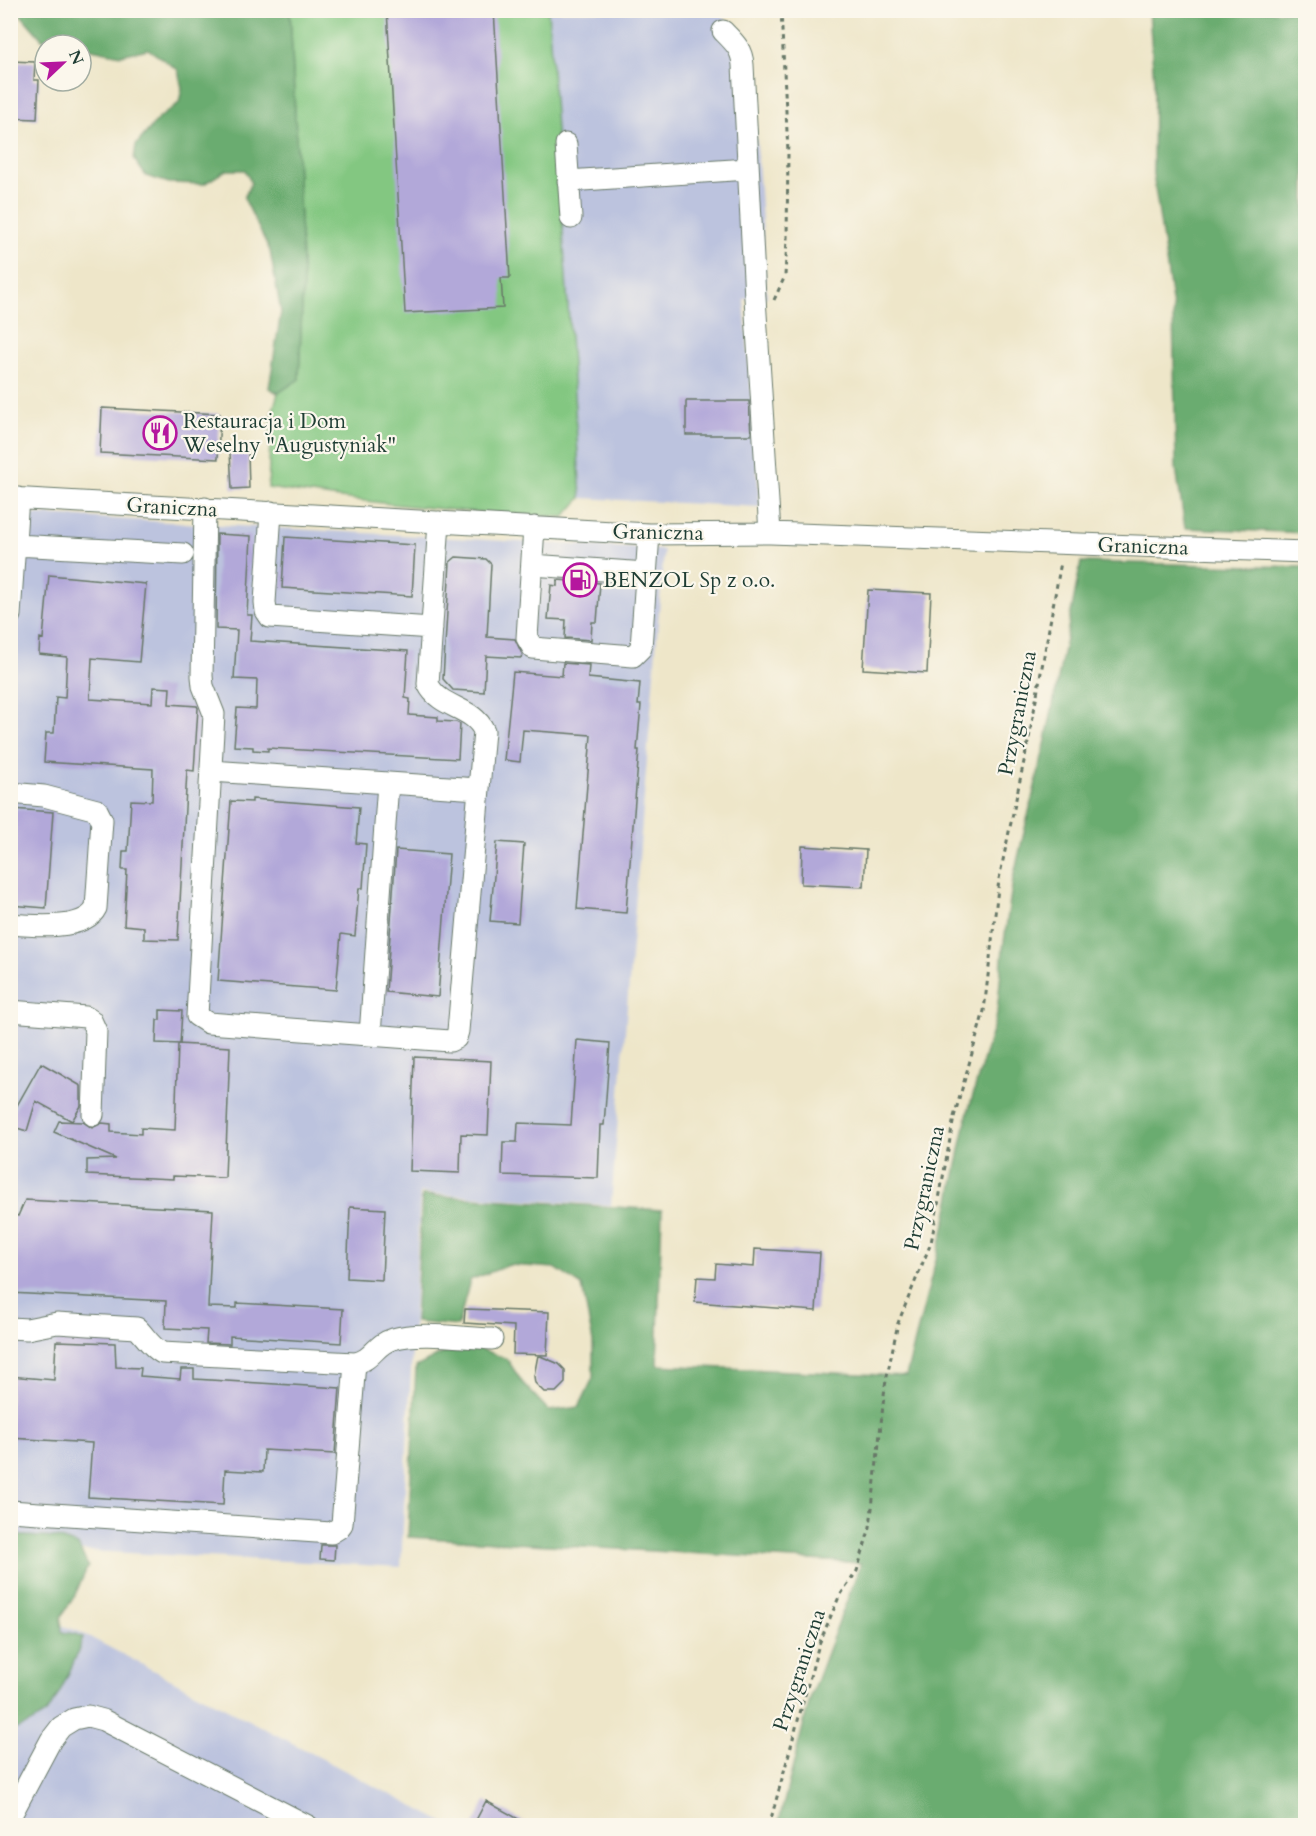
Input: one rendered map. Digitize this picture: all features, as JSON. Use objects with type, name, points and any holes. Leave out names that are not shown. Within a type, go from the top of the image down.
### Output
[{"type":"street","points":[[723,31],[738,46],[742,56],[770,533]]},
{"type":"street","points":[[566,144],[571,218]]},
{"type":"street","points":[[568,181],[748,169]]},
{"type":"street","points":[[10,615],[15,545],[14,498]]},
{"type":"street","name":"Graniczna","points":[[14,498],[649,534],[770,533],[1305,552]]},
{"type":"street","points":[[205,508],[202,676],[214,714],[197,1016],[208,1023],[450,1041],[456,1038],[458,1031],[484,731],[472,715],[439,699],[428,684],[439,522]]},
{"type":"street","points":[[271,512],[266,602],[266,611],[270,617],[432,628]]},
{"type":"street","points":[[534,527],[527,638],[531,646],[633,656],[640,648],[649,534]]},
{"type":"street","points":[[15,545],[183,554]]},
{"type":"street","points":[[532,566],[646,573]]},
{"type":"street","points":[[211,771],[478,789]]},
{"type":"street","points":[[370,1035],[388,783]]},
{"type":"street","points":[[10,793],[45,796],[97,810],[102,820],[96,908],[93,915],[86,919],[45,927],[10,924]]},
{"type":"street","points":[[10,1011],[86,1017],[91,1020],[96,1031],[93,1115]]},
{"type":"street","points":[[10,1328],[27,1329],[57,1323],[137,1328],[150,1346],[162,1353],[355,1363],[365,1361],[386,1341],[405,1336],[492,1339]]},
{"type":"street","points":[[10,1511],[331,1533],[336,1531],[342,1524],[355,1363]]},
{"type":"street","points":[[10,1817],[51,1740],[61,1727],[74,1719],[88,1716],[103,1720],[281,1820],[308,1826]]},
{"type":"path","points":[[757,322],[777,295],[785,276],[788,152],[781,10]]},
{"type":"path","name":"Przygraniczna","points":[[769,1826],[819,1644],[839,1597],[857,1571],[870,1527],[885,1386],[898,1323],[931,1243],[954,1117],[984,1011],[999,879],[1030,733],[1065,543]]},
{"type":"shaded area","points":[[548,11],[716,11],[750,40],[767,297],[744,299],[760,507],[581,498]]},
{"type":"shaded area","points":[[10,513],[664,550],[611,1205],[420,1193],[401,1567],[11,1547]]},
{"type":"shaded area","points":[[11,1608],[78,1631],[449,1825],[11,1826]]},
{"type":"green space","points":[[22,10],[290,11],[303,281],[299,379],[278,393],[269,388],[281,312],[270,251],[244,198],[251,183],[245,170],[226,170],[204,184],[169,183],[146,176],[134,159],[136,145],[158,119],[179,103],[182,88],[178,70],[148,49],[121,55],[93,49],[93,33],[37,33],[20,14]]},
{"type":"green space","points":[[290,11],[548,11],[581,498],[564,517],[416,507],[268,488],[271,417],[278,393],[299,379],[303,281]]},
{"type":"green space","points":[[1149,11],[1305,11],[1305,533],[1185,528],[1176,468],[1173,308],[1153,174],[1154,82]]},
{"type":"green space","points":[[1081,562],[1305,567],[1305,1825],[778,1825],[811,1695],[861,1563],[408,1537],[416,1367],[443,1353],[478,1348],[507,1359],[522,1382],[549,1411],[579,1407],[593,1378],[593,1342],[582,1286],[555,1268],[509,1265],[470,1280],[458,1326],[415,1322],[422,1195],[662,1210],[657,1365],[906,1376],[946,1220],[967,1115],[997,1014],[1013,879],[1046,740]]},
{"type":"green space","points":[[10,1535],[57,1538],[78,1545],[88,1566],[74,1597],[61,1617],[62,1632],[83,1637],[67,1678],[45,1714],[29,1724],[11,1730]]},
{"type":"building","points":[[387,10],[494,10],[510,278],[501,278],[503,308],[405,313]]},
{"type":"building","points":[[10,61],[33,62],[33,93],[38,93],[37,119],[10,118]]},
{"type":"building","points":[[686,401],[749,401],[751,435],[686,435]]},
{"type":"building","name":"Restauracja i Dom Weselny \"Augustyniak\"","points":[[102,408],[220,414],[218,459],[100,453]]},
{"type":"building","points":[[230,452],[248,452],[249,488],[232,489]]},
{"type":"building","points":[[217,534],[251,536],[247,615],[252,615],[250,641],[408,651],[405,698],[410,699],[409,715],[438,717],[438,721],[460,724],[458,759],[268,748],[268,751],[234,746],[237,708],[256,709],[257,680],[234,679],[237,630],[216,629]]},
{"type":"building","points":[[285,537],[415,545],[412,596],[282,588]]},
{"type":"building","points":[[456,557],[486,559],[491,564],[487,637],[515,639],[522,654],[521,658],[486,656],[484,692],[453,690],[443,679],[450,562]]},
{"type":"building","points":[[49,575],[146,584],[139,662],[92,658],[90,699],[152,703],[153,687],[170,688],[169,704],[197,706],[198,708],[194,771],[187,770],[178,940],[144,939],[144,927],[124,925],[127,870],[122,870],[123,851],[128,851],[131,800],[152,801],[153,769],[44,762],[46,733],[54,733],[56,697],[65,698],[67,657],[39,654],[40,638],[43,639]]},
{"type":"building","points":[[557,580],[600,583],[597,622],[592,622],[591,640],[565,638],[566,620],[548,619],[551,585],[557,586]]},
{"type":"building","points":[[868,590],[931,593],[927,673],[863,669]]},
{"type":"building","points":[[563,663],[589,665],[588,678],[640,683],[638,705],[641,705],[637,750],[639,750],[626,913],[577,909],[591,735],[523,730],[520,762],[504,760],[513,672],[562,676]]},
{"type":"building","points":[[252,799],[359,807],[356,843],[366,844],[363,888],[359,888],[355,936],[341,934],[336,990],[218,981],[231,801],[252,802]]},
{"type":"building","points":[[12,809],[53,812],[46,908],[10,905]]},
{"type":"building","points":[[497,842],[524,844],[518,923],[490,921]]},
{"type":"building","points":[[802,846],[866,850],[864,887],[801,884]]},
{"type":"building","points":[[396,850],[449,854],[438,997],[386,992]]},
{"type":"building","points":[[160,1010],[182,1011],[180,1044],[156,1043]]},
{"type":"building","points":[[577,1040],[610,1043],[604,1125],[600,1125],[598,1178],[502,1175],[503,1142],[517,1142],[518,1123],[571,1125]]},
{"type":"building","points":[[178,1044],[230,1047],[225,1178],[173,1176],[173,1179],[87,1175],[87,1160],[116,1159],[54,1132],[59,1121],[83,1122],[92,1128],[102,1123],[111,1124],[111,1132],[141,1134],[141,1128],[175,1130]]},
{"type":"building","points":[[414,1057],[491,1061],[488,1135],[461,1134],[460,1173],[410,1171]]},
{"type":"building","points":[[41,1063],[81,1086],[81,1106],[72,1121],[36,1101],[27,1131],[10,1126],[10,1118]]},
{"type":"building","points":[[25,1200],[213,1210],[208,1307],[237,1308],[237,1303],[343,1309],[341,1343],[230,1336],[230,1344],[206,1343],[207,1330],[165,1328],[166,1301],[10,1293],[10,1213],[18,1216]]},
{"type":"building","points":[[350,1207],[385,1209],[382,1280],[347,1278]]},
{"type":"building","points":[[755,1249],[820,1253],[816,1311],[695,1302],[697,1277],[715,1278],[716,1264],[754,1267]]},
{"type":"building","points":[[465,1309],[549,1312],[547,1355],[513,1354],[514,1326],[464,1323]]},
{"type":"building","points":[[56,1341],[115,1343],[116,1367],[141,1368],[140,1376],[180,1379],[181,1369],[194,1369],[194,1379],[340,1388],[335,1454],[264,1450],[263,1472],[225,1470],[223,1505],[88,1497],[92,1443],[10,1438],[10,1376],[54,1380]]},
{"type":"building","points":[[538,1355],[559,1364],[565,1370],[565,1383],[556,1392],[544,1392],[535,1383]]},
{"type":"building","points":[[321,1545],[335,1545],[334,1560],[320,1559]]},
{"type":"building","points":[[486,1801],[531,1826],[473,1826]]},
{"type":"place","name":"Restauracja i Dom Weselny \"Augustyniak\"","points":[[160,433]]},
{"type":"place","name":"BENZOL Sp z o.o.","points":[[580,580]]}]
